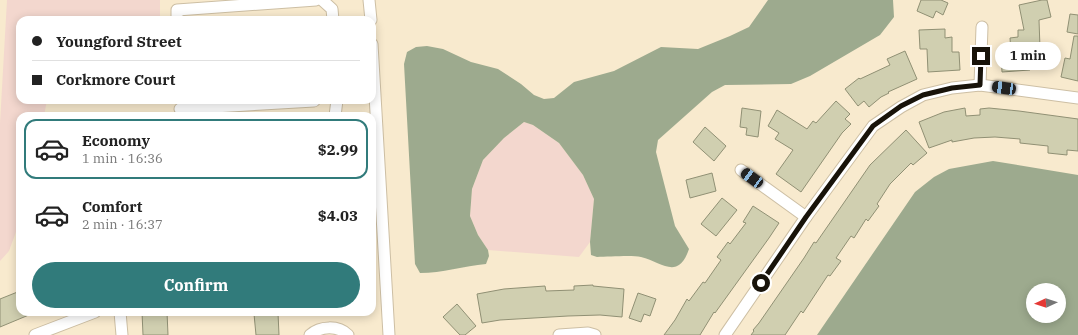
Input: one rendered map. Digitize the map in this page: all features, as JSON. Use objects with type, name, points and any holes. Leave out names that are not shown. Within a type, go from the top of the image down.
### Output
[{"type":"street","points":[[177,16],[177,10],[316,0]]},
{"type":"street","points":[[322,0],[332,9],[333,16]]},
{"type":"street","points":[[370,0],[371,16]]},
{"type":"street","points":[[980,85],[982,27]]},
{"type":"street","points":[[726,335],[806,217],[873,126],[901,106],[923,95],[952,88],[980,85],[1078,98]]},
{"type":"street","points":[[180,108],[257,104]]},
{"type":"street","points":[[376,139],[389,335]]},
{"type":"street","points":[[741,170],[806,217]]},
{"type":"street","points":[[35,335],[85,316]]},
{"type":"street","points":[[120,316],[122,335]]},
{"type":"street","points":[[310,335],[318,329],[331,327],[343,330],[348,335]]},
{"type":"street","points":[[559,335],[588,333],[595,335]]},
{"type":"shaded area","points":[[7,0],[160,0],[160,16],[16,16],[16,104],[46,104],[45,112],[16,112],[16,232],[9,251],[0,261],[0,123]]},
{"type":"shaded area","points":[[768,0],[893,0],[894,17],[880,35],[810,76],[791,84],[725,85],[712,92],[658,140],[656,152],[675,226],[689,249],[685,259],[680,264],[675,267],[669,267],[637,256],[597,257],[591,255],[590,242],[594,199],[583,175],[559,143],[533,125],[524,122],[504,138],[483,160],[472,189],[470,216],[478,235],[488,250],[489,256],[486,264],[420,273],[415,264],[404,64],[407,52],[416,47],[427,46],[443,49],[471,62],[498,69],[521,84],[534,95],[544,99],[554,98],[574,82],[614,71],[661,47],[698,49],[730,36],[749,27]]},
{"type":"shaded area","points":[[524,122],[533,125],[559,143],[583,175],[594,199],[590,242],[579,257],[488,250],[478,235],[470,216],[472,189],[483,160],[504,138]]},
{"type":"shaded area","points":[[993,161],[1078,175],[1078,335],[817,335],[915,192],[934,177],[949,169]]},
{"type":"building","points":[[921,0],[941,0],[948,3],[943,15],[936,11],[933,18],[917,11]]},
{"type":"building","points":[[1047,0],[1051,17],[1039,20],[1040,48],[1029,48],[1030,70],[1002,72],[1001,53],[1011,53],[1010,38],[1018,37],[1018,30],[1024,30],[1019,5]]},
{"type":"building","points":[[1070,14],[1078,15],[1078,34],[1067,32]]},
{"type":"building","points":[[945,29],[945,38],[952,37],[952,52],[959,52],[960,70],[928,72],[927,49],[920,49],[919,30]]},
{"type":"building","points":[[1074,36],[1078,36],[1078,81],[1061,77],[1065,58],[1070,59]]},
{"type":"building","points":[[905,51],[917,79],[888,92],[889,93],[881,97],[869,107],[864,101],[858,106],[845,89],[859,78],[860,79],[890,65],[887,59]]},
{"type":"building","points":[[836,101],[850,114],[845,119],[851,124],[842,133],[801,192],[776,174],[793,150],[775,139],[779,133],[768,126],[777,110],[807,129],[813,121],[816,123]]},
{"type":"building","points":[[742,108],[761,111],[758,137],[746,135],[747,128],[740,127]]},
{"type":"building","points":[[965,108],[966,116],[980,115],[980,109],[989,108],[1078,119],[1078,151],[1067,150],[1067,155],[1048,153],[1048,146],[1020,143],[1020,139],[995,137],[974,138],[952,142],[952,140],[929,148],[919,122],[944,112]]},
{"type":"building","points":[[705,127],[726,146],[714,161],[693,142]]},
{"type":"building","points":[[906,130],[927,153],[913,165],[911,163],[890,184],[877,204],[879,206],[868,221],[866,219],[854,238],[851,236],[836,258],[841,261],[830,276],[828,275],[803,313],[801,311],[785,335],[751,335],[814,242],[816,243],[870,165]]},
{"type":"building","points":[[712,173],[716,191],[690,198],[686,180]]},
{"type":"building","points":[[722,198],[737,210],[716,236],[701,224]]},
{"type":"building","points":[[753,206],[779,223],[769,238],[715,313],[714,312],[700,335],[664,335],[687,299],[689,301],[703,282],[705,283],[721,260],[717,257],[728,242],[730,244],[746,223],[743,222]]},
{"type":"building","points":[[593,285],[624,289],[622,317],[600,315],[568,316],[500,320],[482,323],[477,294],[504,289],[545,286],[546,291],[574,290],[574,286]]},
{"type":"building","points":[[16,293],[16,316],[26,316],[0,327],[0,299]]},
{"type":"building","points":[[638,293],[656,299],[650,316],[644,314],[641,322],[629,318]]},
{"type":"building","points":[[457,304],[476,326],[465,335],[460,335],[443,317]]},
{"type":"building","points":[[142,316],[167,316],[168,335],[143,335]]},
{"type":"building","points":[[254,316],[278,316],[279,335],[256,335]]},
{"type":"route","points":[[761,283],[806,217],[873,126],[901,106],[923,95],[952,88],[980,85],[981,56]]}]
